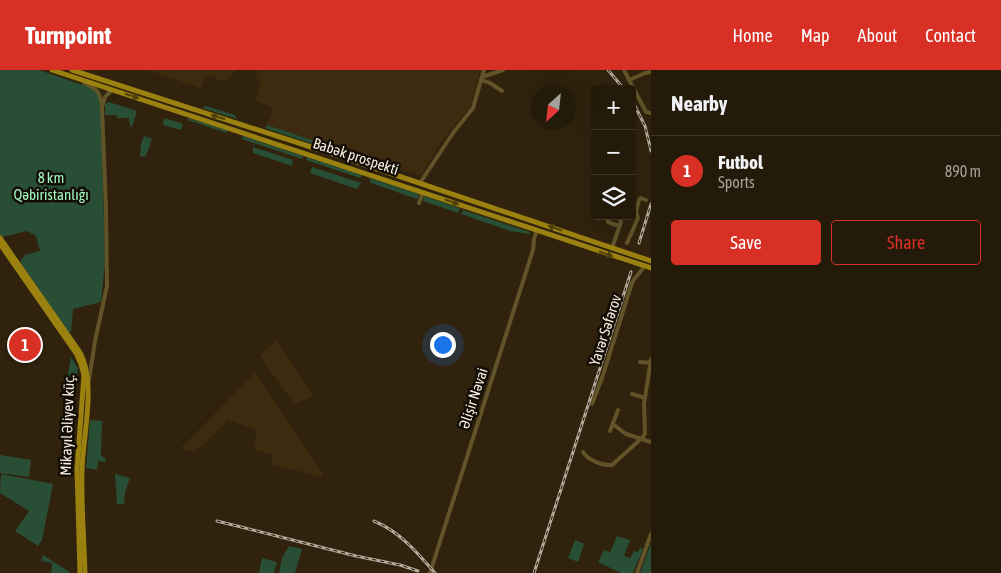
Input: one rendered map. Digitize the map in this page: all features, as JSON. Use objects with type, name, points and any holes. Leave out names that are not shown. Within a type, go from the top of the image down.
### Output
[{"type":"main road","name":"Babək prospekti","points":[[52,70],[651,268]]},
{"type":"main road","name":"Babək prospekti","points":[[72,70],[342,157],[651,261]]},
{"type":"main road","points":[[230,128],[281,143],[285,142],[261,131]]},
{"type":"main road","points":[[315,156],[296,148],[295,145],[299,144],[332,156],[342,157]]},
{"type":"main road","points":[[0,238],[85,361],[87,368],[88,387],[82,470],[85,573]]},
{"type":"main road","name":"Mikayıl Əliyev küç.","points":[[0,244],[76,354],[84,375],[77,469],[80,573]]},
{"type":"street","points":[[420,183],[453,133],[473,108],[484,70]]},
{"type":"street","points":[[482,79],[503,70]]},
{"type":"street","points":[[624,70],[646,112],[651,113]]},
{"type":"street","points":[[629,80],[646,71],[651,72]]},
{"type":"street","points":[[73,77],[96,89],[100,95],[102,107],[107,286],[95,341],[88,387]]},
{"type":"street","points":[[482,79],[502,90]]},
{"type":"street","points":[[102,107],[105,97],[112,90]]},
{"type":"street","points":[[419,203],[423,192]]},
{"type":"street","points":[[636,205],[641,198],[646,200]]},
{"type":"street","points":[[627,243],[637,222],[636,214]]},
{"type":"street","points":[[608,220],[608,222],[619,226]]},
{"type":"street","points":[[612,248],[620,220]]},
{"type":"street","name":"Əlişir Nəvai","points":[[430,573],[532,254],[537,230]]},
{"type":"street","name":"Yavər Səfərov","points":[[592,404],[632,283],[644,266]]},
{"type":"street","points":[[85,361],[88,362],[92,359]]},
{"type":"street","points":[[84,375],[92,359]]},
{"type":"street","points":[[583,452],[587,458],[604,465],[612,465],[632,448],[645,433],[645,398],[649,383],[651,359]]},
{"type":"street","points":[[640,362],[651,363]]},
{"type":"street","points":[[632,394],[645,398]]},
{"type":"street","points":[[646,407],[651,407]]},
{"type":"street","points":[[610,431],[614,425],[618,410]]},
{"type":"street","points":[[614,425],[623,432],[651,442]]},
{"type":"street","points":[[636,573],[651,534]]},
{"type":"shaded area","points":[[148,70],[237,70],[224,81],[206,75],[201,88]]},
{"type":"shaded area","points":[[258,70],[481,70],[470,107],[442,141],[421,176],[267,125],[273,108],[255,101],[261,82],[255,77]]},
{"type":"shaded area","points":[[276,341],[314,396],[294,404],[260,356]]},
{"type":"shaded area","points":[[255,373],[324,476],[271,464],[273,455],[253,449],[257,431],[228,420],[195,452],[180,449]]},
{"type":"green space","name":"8 km Qəbiristanlığı","points":[[0,70],[39,70],[94,89],[98,93],[101,105],[105,263],[101,302],[73,309],[71,332],[68,332],[20,262],[25,255],[40,251],[36,236],[27,231],[2,237],[0,234]]},
{"type":"green space","points":[[109,102],[137,111],[132,127],[130,126],[129,118],[105,115],[105,104]]},
{"type":"green space","points":[[206,106],[235,115],[237,119],[202,108]]},
{"type":"green space","points":[[164,118],[183,124],[181,130],[163,125]]},
{"type":"green space","points":[[188,118],[227,130],[227,133],[188,120]]},
{"type":"green space","points":[[267,125],[390,166],[388,169],[265,128]]},
{"type":"green space","points":[[144,136],[152,139],[146,156],[140,157],[141,144]]},
{"type":"green space","points":[[243,136],[303,156],[302,159],[242,139]]},
{"type":"green space","points":[[253,147],[293,160],[292,166],[253,153]]},
{"type":"green space","points":[[307,157],[362,175],[360,178],[306,160]]},
{"type":"green space","points":[[312,167],[361,183],[357,189],[310,173]]},
{"type":"green space","points":[[369,178],[419,194],[417,199],[371,183]]},
{"type":"green space","points":[[424,196],[460,208],[458,213],[423,201]]},
{"type":"green space","points":[[463,210],[530,232],[530,234],[510,231],[461,214]]},
{"type":"green space","points":[[20,329],[34,331],[34,351],[15,348]]},
{"type":"green space","points":[[71,357],[78,368],[73,402],[63,400]]},
{"type":"green space","points":[[90,420],[102,421],[101,456],[106,458],[105,462],[98,461],[97,470],[86,468]]},
{"type":"green space","points":[[0,455],[31,460],[29,477],[0,473]]},
{"type":"green space","points":[[1,474],[53,484],[42,540],[38,546],[15,531],[29,511],[0,493]]},
{"type":"green space","points":[[115,474],[130,478],[125,492],[124,504],[117,504]]},
{"type":"green space","points":[[617,536],[630,540],[624,556],[630,558],[634,551],[638,552],[640,548],[643,549],[633,573],[621,573],[598,562],[604,550],[610,552]]},
{"type":"green space","points":[[575,540],[584,544],[578,562],[568,558]]},
{"type":"green space","points":[[651,543],[651,573],[640,573]]},
{"type":"green space","points":[[289,546],[302,549],[295,573],[279,573],[282,558]]},
{"type":"green space","points":[[43,555],[71,573],[51,573],[52,563],[41,561]]},
{"type":"green space","points":[[262,558],[277,562],[274,573],[259,573]]},
{"type":"railway","points":[[608,70],[621,85]]},
{"type":"railway","points":[[636,108],[645,126],[651,151]]},
{"type":"railway","points":[[639,243],[651,204]]},
{"type":"railway","points":[[534,573],[631,272]]},
{"type":"railway","points":[[217,521],[418,571]]},
{"type":"railway","points":[[374,521],[400,537],[415,550],[435,573]]},
{"type":"place","name":"Futbol","points":[[25,345]]}]
